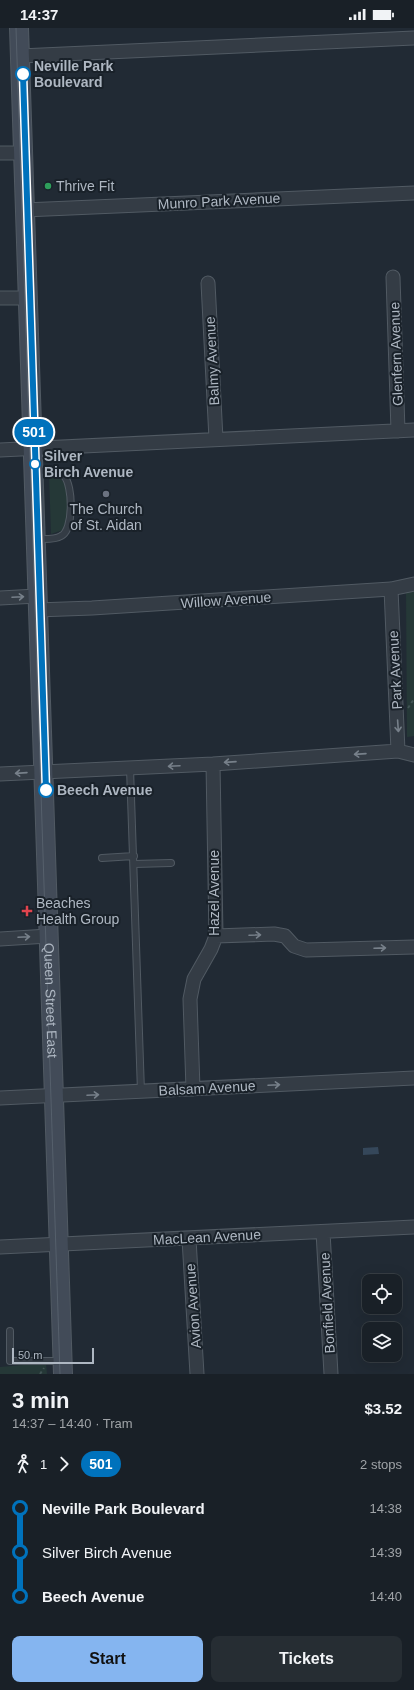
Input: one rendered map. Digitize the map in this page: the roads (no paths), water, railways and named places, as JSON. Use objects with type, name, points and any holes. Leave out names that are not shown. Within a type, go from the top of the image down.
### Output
[{"type":"main road","name":"Queen Street East","points":[[18,28],[62,1368]]},
{"type":"street","points":[[20,56],[414,38]]},
{"type":"street","points":[[0,153],[23,153]]},
{"type":"street","name":"Munro Park Avenue","points":[[24,210],[414,193]]},
{"type":"street","name":"Glenfern Avenue","points":[[393,277],[398,431]]},
{"type":"street","name":"Balmy Avenue","points":[[208,283],[216,440]]},
{"type":"street","points":[[0,298],[27,298]]},
{"type":"street","points":[[0,450],[414,430]]},
{"type":"street","name":"Willow Avenue","points":[[0,598],[92,608],[391,589],[414,584]]},
{"type":"street","name":"Park Avenue","points":[[391,589],[398,751]]},
{"type":"street","points":[[0,774],[213,764],[398,751],[414,755]]},
{"type":"street","name":"Hazel Avenue","points":[[193,1088],[190,999],[194,979],[211,949],[216,936],[213,764]]},
{"type":"street","points":[[216,936],[274,934],[285,936],[294,946],[306,950],[414,947]]},
{"type":"street","points":[[0,939],[48,936]]},
{"type":"street","name":"Balsam Avenue","points":[[0,1098],[54,1097],[193,1088],[414,1078]]},
{"type":"street","name":"MacLean Avenue","points":[[0,1247],[414,1227]]},
{"type":"street","name":"Bonfield Avenue","points":[[323,1232],[331,1374]]},
{"type":"street","name":"Avion Avenue","points":[[189,1239],[197,1374]]},
{"type":"lane","points":[[33,471],[54,471],[65,477],[69,483],[71,516],[66,532],[61,537],[35,539]]},
{"type":"lane","points":[[130,768],[141,1092]]},
{"type":"lane","points":[[102,858],[134,856]]},
{"type":"lane","points":[[134,864],[171,863]]},
{"type":"lane","points":[[10,1331],[10,1361],[62,1368]]},
{"type":"water","points":[[378,1147],[379,1154],[363,1155],[363,1148]]},
{"type":"tram line","points":[[16,28],[60,1374]]},
{"type":"tram line","name":"501","points":[[23,74],[46,790]]},
{"type":"place","name":"Neville Park Boulevard","points":[[23,74]]},
{"type":"place","name":"Thrive Fit","points":[[48,186]]},
{"type":"place","name":"Silver Birch Avenue","points":[[35,464]]},
{"type":"place","name":"The Church of St. Aidan","points":[[106,494]]},
{"type":"place","name":"Beech Avenue","points":[[46,790]]},
{"type":"place","name":"Beaches Health Group","points":[[27,911]]}]
